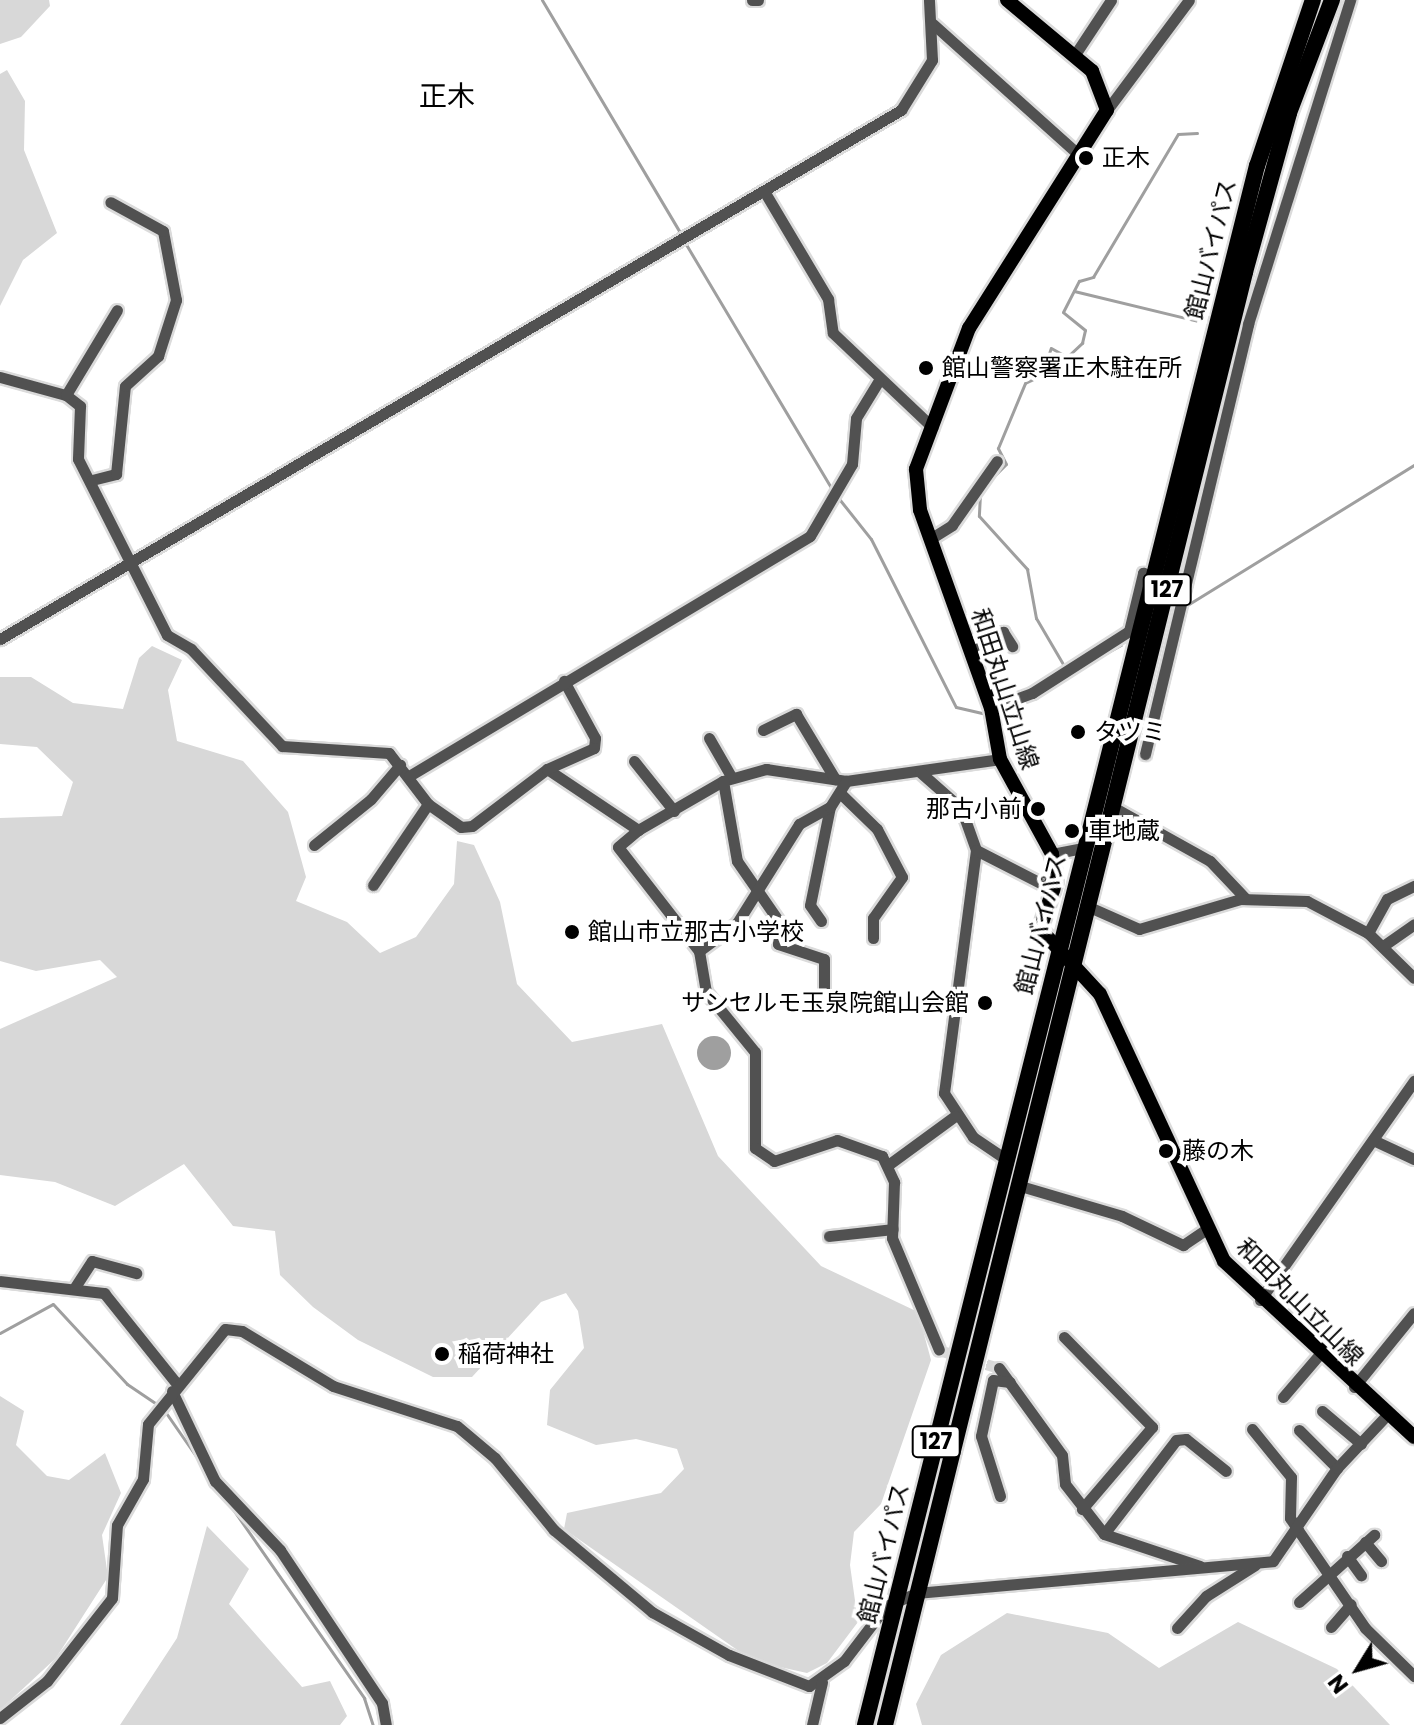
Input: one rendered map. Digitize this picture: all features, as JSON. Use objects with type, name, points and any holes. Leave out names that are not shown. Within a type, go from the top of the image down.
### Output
[{"type":"highway","name":"館山バイパス","points":[[865,1725],[1257,166],[1313,0]]},
{"type":"highway","name":"館山バイパス","points":[[885,1725],[1017,1185],[1278,148],[1332,0]]},
{"type":"main road","points":[[1007,0],[1099,80],[1107,110]]},
{"type":"main road","name":"和田丸山立山線","points":[[1107,110],[1081,157],[969,328],[915,483],[930,539],[991,708],[1000,759],[1052,854],[1054,890],[1040,929],[1059,956],[1100,994],[1205,1230],[1260,1300],[1386,1416],[1414,1437]]},
{"type":"street","points":[[752,0],[758,0]]},
{"type":"street","points":[[0,639],[131,568],[764,191],[916,96],[932,60],[933,24],[929,0]]},
{"type":"street","points":[[1074,56],[1111,0]]},
{"type":"street","points":[[1107,110],[1189,0]]},
{"type":"street","points":[[1145,754],[1248,324],[1350,0]]},
{"type":"street","points":[[933,24],[1081,157]]},
{"type":"street","points":[[764,191],[828,299],[833,333],[862,356],[878,382],[932,427]]},
{"type":"street","points":[[92,480],[116,474],[125,386],[158,356],[176,300],[163,231],[110,202]]},
{"type":"street","points":[[66,395],[117,310]]},
{"type":"street","points":[[0,377],[66,395],[82,412],[78,459],[92,480],[131,568],[167,635],[191,649],[282,746],[355,746],[389,753],[428,804],[461,827],[472,826],[547,769],[594,748],[595,738],[564,681]]},
{"type":"street","points":[[409,776],[810,536],[852,464],[856,418],[878,382]]},
{"type":"street","points":[[930,539],[952,525],[997,461]]},
{"type":"street","points":[[991,708],[1032,693],[1129,631],[1143,573],[1155,577]]},
{"type":"street","points":[[970,648],[1003,632],[1012,646]]},
{"type":"street","points":[[763,730],[796,714],[840,780],[841,794],[877,829],[902,877],[873,918],[873,938]]},
{"type":"street","points":[[709,738],[728,780],[734,828],[729,843],[782,926],[778,944],[824,959],[824,988]]},
{"type":"street","points":[[939,1350],[893,1229],[888,1165],[870,1147],[837,1140],[774,1161],[759,1154],[755,1052],[706,992],[699,951],[618,847],[638,830],[728,780],[766,769],[840,780],[920,772],[1000,759]]},
{"type":"street","points":[[634,761],[674,811]]},
{"type":"street","points":[[314,845],[371,799],[400,765]]},
{"type":"street","points":[[547,769],[638,830]]},
{"type":"street","points":[[920,772],[961,808],[976,850],[944,1093],[955,1116],[1006,1159]]},
{"type":"street","points":[[699,951],[737,923],[799,824],[830,807],[841,794]]},
{"type":"street","points":[[373,885],[428,804]]},
{"type":"street","points":[[821,921],[810,905],[830,807]]},
{"type":"street","points":[[1113,807],[1210,861],[1245,898]]},
{"type":"street","points":[[1052,854],[1084,848]]},
{"type":"street","points":[[976,850],[1054,890]]},
{"type":"street","points":[[1368,933],[1387,899],[1414,886]]},
{"type":"street","points":[[1087,906],[1139,929],[1245,898],[1307,901],[1368,933],[1414,978]]},
{"type":"street","points":[[1383,946],[1414,924]]},
{"type":"street","points":[[1260,1300],[1414,1081]]},
{"type":"street","points":[[888,1165],[955,1116]]},
{"type":"street","points":[[1373,1140],[1414,1159]]},
{"type":"street","points":[[1017,1185],[1122,1216],[1183,1245],[1205,1230]]},
{"type":"street","points":[[829,1236],[893,1229]]},
{"type":"street","points":[[75,1287],[92,1261],[136,1273]]},
{"type":"street","points":[[0,1281],[75,1287],[115,1304],[147,1355],[175,1387],[215,1481],[280,1550],[382,1703],[386,1725]]},
{"type":"street","points":[[1354,1387],[1414,1313]]},
{"type":"street","points":[[0,1718],[47,1681],[112,1598],[117,1525],[143,1479],[153,1413],[218,1335],[232,1329],[333,1386],[457,1426],[495,1458],[554,1530],[652,1612],[789,1681],[822,1682]]},
{"type":"street","points":[[1064,1337],[1152,1427],[1082,1509]]},
{"type":"street","points":[[1283,1397],[1319,1355]]},
{"type":"street","points":[[999,1368],[1062,1455],[1065,1484],[1104,1534],[1204,1568]]},
{"type":"street","points":[[1000,1496],[981,1436],[993,1380],[1010,1382]]},
{"type":"street","points":[[1322,1411],[1361,1444]]},
{"type":"street","points":[[1177,1628],[1206,1596],[1255,1565],[1280,1556],[1337,1468],[1386,1416]]},
{"type":"street","points":[[1252,1429],[1291,1477],[1290,1518],[1330,1569],[1351,1604],[1414,1676]]},
{"type":"street","points":[[1299,1430],[1337,1468]]},
{"type":"street","points":[[1104,1534],[1181,1437],[1226,1471]]},
{"type":"street","points":[[1299,1602],[1330,1569],[1369,1538],[1381,1561]]},
{"type":"street","points":[[1347,1556],[1361,1575]]},
{"type":"street","points":[[812,1725],[822,1682],[873,1617],[897,1599],[916,1593],[1255,1565]]},
{"type":"street","points":[[1331,1627],[1351,1604]]},
{"type":"shaded area","points":[[0,0],[49,0],[50,6],[21,37],[0,44]]},
{"type":"shaded area","points":[[7,70],[25,101],[24,150],[57,233],[23,260],[0,306],[0,74]]},
{"type":"shaded area","points":[[152,646],[182,660],[168,690],[177,741],[243,761],[288,812],[306,877],[296,901],[347,922],[380,953],[416,937],[454,884],[457,841],[474,845],[500,902],[517,984],[572,1042],[662,1024],[718,1156],[821,1266],[918,1312],[931,1360],[881,1504],[854,1532],[850,1565],[858,1622],[827,1663],[807,1673],[753,1661],[564,1529],[567,1513],[661,1493],[684,1469],[677,1449],[636,1439],[596,1445],[547,1425],[550,1390],[584,1348],[578,1311],[566,1293],[541,1302],[472,1377],[433,1377],[358,1340],[313,1307],[280,1275],[275,1231],[233,1226],[184,1164],[115,1206],[55,1182],[0,1175],[0,1029],[117,977],[100,960],[36,971],[0,961],[0,818],[62,816],[73,782],[37,747],[0,744],[0,677],[31,677],[73,703],[123,709],[139,658]]},
{"type":"shaded area","points":[[714,1036],[726,1041],[731,1053],[726,1065],[714,1070],[702,1065],[697,1053],[702,1041]]},
{"type":"shaded area","points":[[0,1396],[24,1411],[16,1445],[47,1476],[69,1480],[105,1453],[121,1493],[102,1535],[108,1577],[56,1658],[0,1710]]},
{"type":"shaded area","points":[[207,1526],[249,1569],[229,1604],[302,1687],[330,1681],[347,1716],[340,1725],[120,1725],[177,1638]]},
{"type":"shaded area","points":[[1007,1613],[1108,1633],[1159,1668],[1238,1622],[1337,1669],[1390,1725],[922,1725],[916,1704],[941,1655]]},
{"type":"waterway","points":[[542,0],[681,234]]},
{"type":"waterway","points":[[986,484],[1006,464],[998,448],[1025,383],[1042,375],[1051,348],[1067,357],[1082,343],[1085,330],[1063,312],[1079,281],[1093,277],[1178,134],[1197,133]]},
{"type":"waterway","points":[[684,241],[832,489]]},
{"type":"waterway","points":[[1074,291],[1198,321]]},
{"type":"waterway","points":[[1184,607],[1414,465]]},
{"type":"waterway","points":[[980,494],[979,516],[1027,569],[1036,618],[1063,664]]},
{"type":"waterway","points":[[836,495],[871,539],[956,707],[986,714]]},
{"type":"waterway","points":[[999,712],[1121,645]]},
{"type":"waterway","points":[[0,1333],[53,1304],[127,1384],[158,1405]]},
{"type":"waterway","points":[[164,1410],[364,1698],[373,1725]]},
{"type":"tunnel","points":[[939,1350],[999,1368]]},
{"type":"place","name":"正木","points":[[1086,158]]},
{"type":"place","name":"館山警察署正木駐在所","points":[[926,368]]},
{"type":"place","name":"タツミ","points":[[1078,732]]},
{"type":"place","name":"那古小前","points":[[1038,809]]},
{"type":"place","name":"車地蔵","points":[[1072,831]]},
{"type":"place","name":"館山市立那古小学校","points":[[572,932]]},
{"type":"place","name":"サンセルモ玉泉院館山会館","points":[[985,1003]]},
{"type":"place","name":"藤の木","points":[[1166,1151]]},
{"type":"place","name":"稲荷神社","points":[[442,1354]]},
{"type":"district","name":"正木","points":[[447,97]]}]
